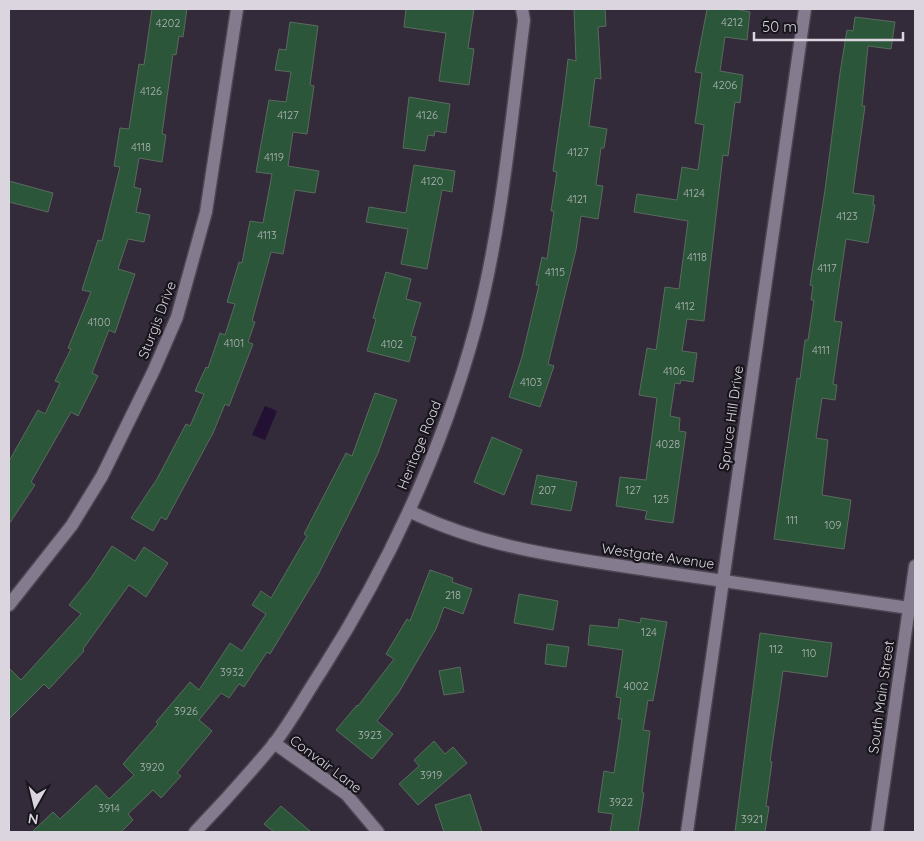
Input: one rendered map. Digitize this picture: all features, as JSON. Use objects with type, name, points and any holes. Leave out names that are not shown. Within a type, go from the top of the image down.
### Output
[{"type":"street","name":"Sturgis Drive","points":[[9,605],[72,525],[102,476],[154,370],[177,317],[206,212],[237,9]]},
{"type":"street","name":"Heritage Road","points":[[195,832],[274,743],[371,590],[436,450],[476,325],[502,192],[524,20],[522,9]]},
{"type":"street","name":"Spruce Hill Drive","points":[[687,832],[805,9]]},
{"type":"street","name":"Westgate Avenue","points":[[409,510],[438,525],[509,547],[556,556],[909,608]]},
{"type":"street","name":"South Main Street","points":[[877,832],[915,566]]},
{"type":"street","name":"Convair Lane","points":[[274,743],[346,794],[378,832]]},
{"type":"shaded area","points":[[265,406],[277,411],[265,440],[252,435]]},
{"type":"building","points":[[152,9],[187,9],[183,37],[179,36],[176,55],[173,54],[162,134],[166,135],[162,162],[139,158],[134,187],[141,189],[136,212],[150,215],[144,242],[128,239],[118,269],[135,274],[115,333],[109,330],[92,373],[98,376],[78,416],[71,412],[31,482],[35,485],[9,524],[9,461],[38,410],[45,414],[60,383],[55,381],[71,349],[68,348],[91,292],[82,290],[98,240],[102,241],[120,167],[114,166],[120,128],[129,129],[139,64],[144,65]]},
{"type":"building","points":[[406,9],[474,9],[468,48],[474,49],[469,85],[439,81],[446,33],[404,27]]},
{"type":"building","points":[[574,9],[605,9],[606,26],[598,27],[601,79],[595,78],[589,126],[607,129],[604,148],[601,148],[596,185],[603,186],[598,219],[581,216],[576,250],[548,364],[554,366],[540,407],[509,397],[522,357],[539,285],[536,285],[542,257],[547,259],[554,211],[551,211],[557,172],[553,171],[568,59],[576,61]]},
{"type":"building","points":[[707,9],[736,9],[750,12],[747,40],[725,37],[720,71],[743,75],[740,103],[735,102],[728,156],[723,155],[704,321],[687,319],[682,351],[697,353],[693,382],[681,380],[680,384],[675,383],[670,416],[680,418],[679,431],[686,432],[673,523],[645,519],[647,511],[616,506],[620,477],[646,480],[657,398],[639,395],[647,348],[656,350],[665,287],[679,289],[688,221],[634,212],[637,194],[677,200],[682,167],[698,170],[704,125],[695,123],[702,73],[695,72]]},
{"type":"building","points":[[855,17],[895,22],[891,49],[868,46],[862,106],[865,106],[853,193],[874,196],[873,205],[875,205],[868,243],[846,239],[834,321],[842,322],[833,384],[837,385],[835,400],[822,398],[816,438],[828,440],[822,495],[851,500],[844,549],[774,539],[797,378],[800,379],[805,340],[808,340],[814,300],[811,300],[813,286],[810,285],[825,190],[840,73],[847,30],[853,31]]},
{"type":"building","points":[[290,22],[318,26],[310,85],[314,86],[307,134],[293,132],[288,166],[319,171],[315,193],[295,190],[283,254],[271,252],[252,321],[255,322],[248,342],[253,344],[229,406],[225,404],[213,433],[166,520],[161,517],[153,531],[131,518],[157,479],[186,424],[190,426],[204,394],[195,391],[206,367],[208,368],[220,333],[225,335],[235,304],[227,302],[239,262],[242,263],[250,221],[263,223],[272,174],[256,172],[269,100],[286,102],[291,72],[275,70],[279,49],[286,50]]},
{"type":"building","points":[[409,97],[450,104],[446,133],[435,131],[434,136],[428,135],[425,151],[403,148]]},
{"type":"building","points":[[414,165],[455,171],[452,192],[442,190],[427,269],[401,264],[408,229],[366,222],[369,207],[406,213]]},
{"type":"building","points":[[9,181],[53,193],[48,212],[9,202]]},
{"type":"building","points":[[386,272],[411,279],[406,299],[421,303],[411,336],[416,337],[409,362],[367,351],[376,319],[373,318]]},
{"type":"building","points":[[375,393],[397,400],[378,453],[318,575],[270,654],[267,652],[244,687],[239,684],[229,698],[221,693],[199,720],[212,731],[177,773],[181,776],[161,798],[153,790],[128,814],[133,820],[121,832],[32,832],[53,812],[60,819],[96,785],[109,799],[134,775],[123,764],[158,724],[156,722],[190,682],[199,690],[230,643],[242,651],[266,614],[252,605],[261,591],[271,598],[307,536],[304,534],[346,453],[352,456]]},
{"type":"building","points":[[492,437],[522,450],[504,495],[474,482]]},
{"type":"building","points":[[537,475],[577,482],[571,511],[531,504]]},
{"type":"building","points":[[112,546],[135,561],[144,547],[168,563],[146,597],[129,585],[83,649],[84,651],[49,689],[44,684],[9,719],[9,668],[21,680],[81,614],[69,605],[91,578]]},
{"type":"building","points":[[430,570],[453,578],[452,582],[472,589],[463,614],[444,607],[436,629],[399,692],[377,721],[393,734],[372,759],[336,730],[358,706],[394,659],[386,654],[407,619],[410,621]]},
{"type":"building","points":[[519,594],[558,601],[553,630],[514,623]]},
{"type":"building","points":[[641,618],[667,622],[653,701],[648,700],[643,730],[650,731],[642,792],[644,793],[638,832],[610,832],[613,814],[598,812],[604,771],[614,773],[622,719],[618,719],[621,698],[616,697],[623,650],[588,645],[590,625],[618,628],[619,619],[640,623]]},
{"type":"building","points":[[760,633],[832,643],[827,677],[783,671],[770,761],[772,762],[766,806],[769,807],[765,832],[735,832]]},
{"type":"building","points":[[547,644],[569,647],[566,667],[545,664]]},
{"type":"building","points":[[460,667],[464,692],[444,695],[439,671]]},
{"type":"building","points":[[434,741],[445,754],[453,747],[467,763],[418,805],[399,784],[419,766],[414,760]]},
{"type":"building","points":[[470,794],[482,832],[444,832],[435,805]]},
{"type":"building","points":[[281,806],[311,832],[274,832],[264,824]]}]
